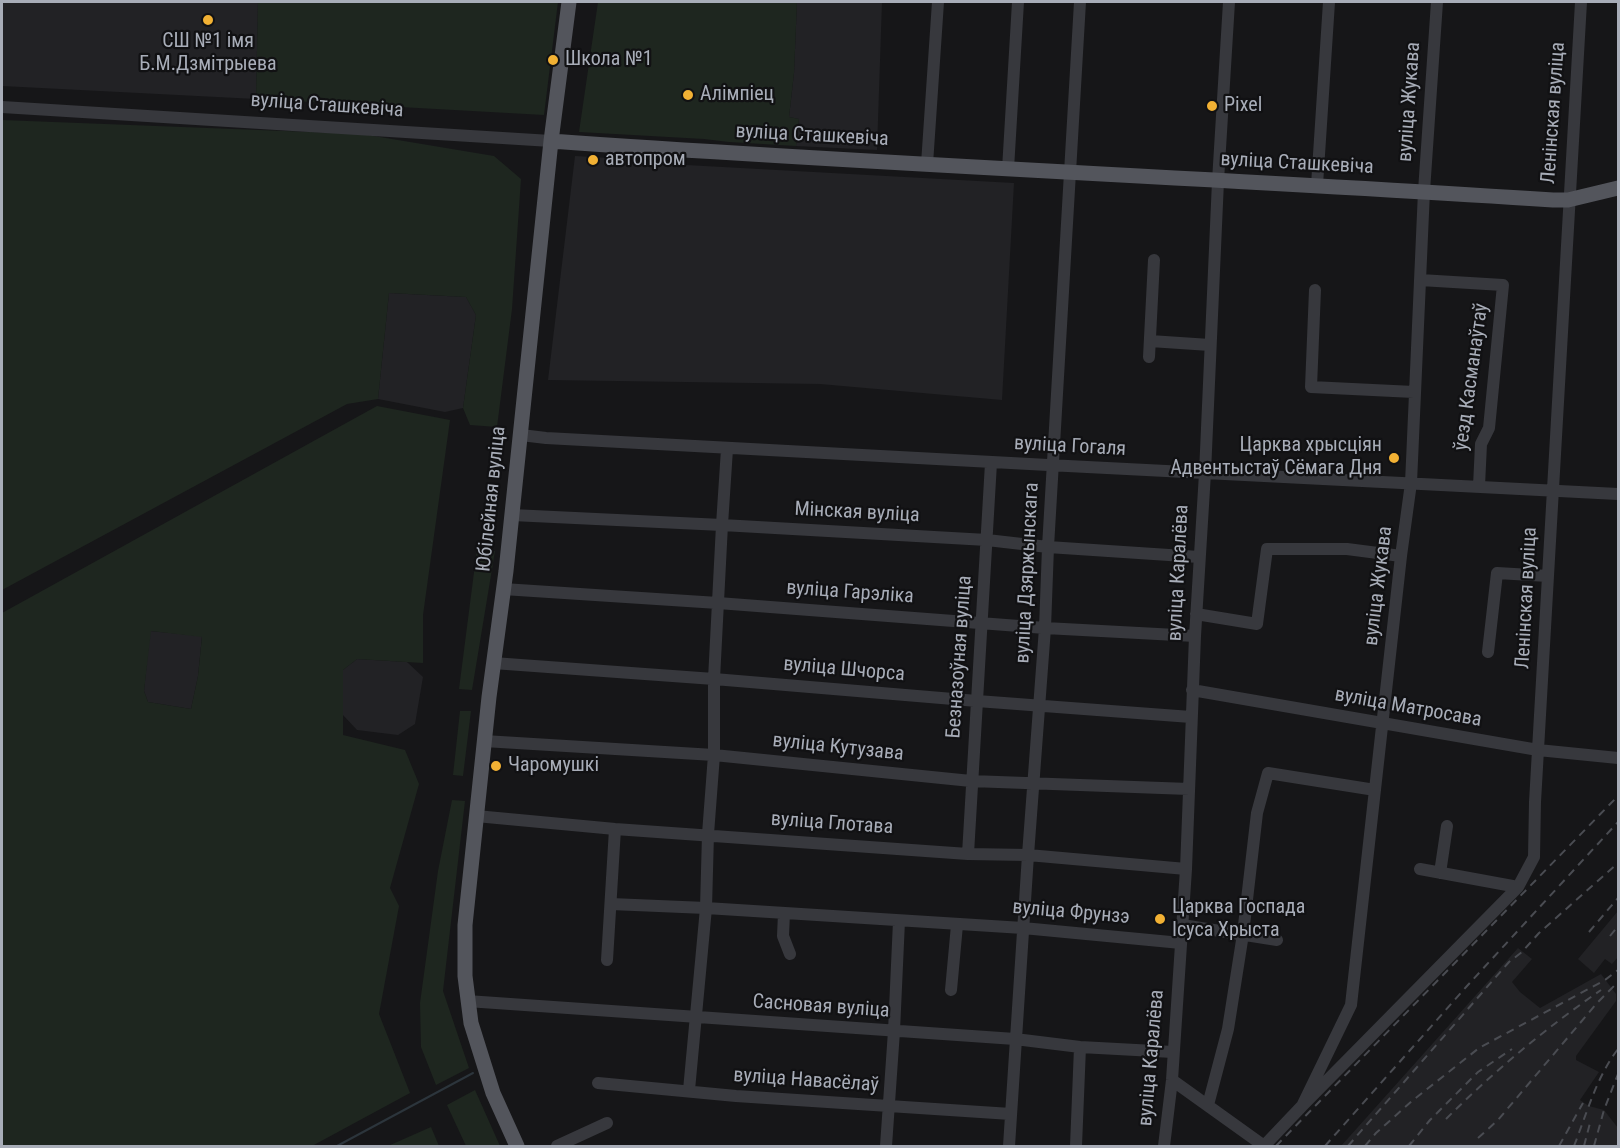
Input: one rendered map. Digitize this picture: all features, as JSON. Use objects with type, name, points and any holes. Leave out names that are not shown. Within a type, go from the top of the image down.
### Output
[{"type":"main road","name":"Юбілейная вуліца","points":[[517,1146],[486,1073],[471,1023],[467,1001],[465,926],[484,741],[521,435],[551,141],[569,2]]},
{"type":"main road","name":"вуліца Сташкевіча","points":[[551,141],[1070,173],[1568,200],[1618,188]]},
{"type":"street","points":[[927,164],[938,2]]},
{"type":"street","points":[[1008,169],[1018,2]]},
{"type":"street","name":"вуліца Дзяржынскага","points":[[1009,1146],[1045,628],[1080,2]]},
{"type":"street","name":"вуліца Каралёва","points":[[1164,1146],[1172,1080],[1186,869],[1192,690],[1229,2]]},
{"type":"street","points":[[1317,185],[1329,2]]},
{"type":"street","name":"вуліца Жукава","points":[[1264,1146],[1302,1106],[1351,1005],[1411,483],[1424,191],[1437,2]]},
{"type":"street","name":"Ленінская вуліца","points":[[1302,1106],[1518,886],[1534,857],[1534,802],[1581,2]]},
{"type":"street","name":"вуліца Сташкевіча","points":[[2,107],[551,141]]},
{"type":"street","points":[[1149,357],[1154,260]]},
{"type":"street","name":"ўезд Касманаўтаў","points":[[1420,280],[1503,285],[1489,428],[1480,444],[1479,486]]},
{"type":"street","points":[[1315,290],[1311,387],[1414,392]]},
{"type":"street","points":[[1150,341],[1210,345]]},
{"type":"street","name":"вуліца Гогаля","points":[[521,435],[728,449],[1618,494]]},
{"type":"street","points":[[688,1090],[706,908],[708,834],[714,754],[714,679],[728,449]]},
{"type":"street","name":"Безназоўная вуліца","points":[[968,854],[991,463]]},
{"type":"street","name":"Мінская вуліца","points":[[512,515],[987,540],[1048,547],[1199,557]]},
{"type":"street","points":[[1196,614],[1257,624],[1267,549],[1347,549],[1401,556]]},
{"type":"street","points":[[1488,652],[1497,573],[1548,576]]},
{"type":"street","name":"вуліца Гарэліка","points":[[503,589],[1045,628],[1195,636]]},
{"type":"street","name":"вуліца Шчорса","points":[[493,663],[1191,717]]},
{"type":"street","name":"вуліца Матросава","points":[[1192,690],[1538,750],[1618,758]]},
{"type":"street","name":"вуліца Кутузава","points":[[484,741],[714,754],[972,781],[1189,789]]},
{"type":"street","points":[[1208,1105],[1228,1029],[1243,934],[1257,813],[1268,772],[1376,790]]},
{"type":"street","name":"вуліца Глотава","points":[[476,816],[615,829],[968,854],[1028,855],[1186,869]]},
{"type":"street","points":[[1440,873],[1447,825]]},
{"type":"street","points":[[607,960],[615,829]]},
{"type":"street","points":[[1420,869],[1518,886]]},
{"type":"street","name":"вуліца Фрунзэ","points":[[611,904],[1023,928],[1181,943]]},
{"type":"street","points":[[784,914],[783,936],[790,954]]},
{"type":"street","points":[[886,1146],[899,921]]},
{"type":"street","points":[[951,990],[957,925]]},
{"type":"street","points":[[1182,925],[1277,940]]},
{"type":"street","name":"Сасновая вуліца","points":[[467,1001],[1173,1052]]},
{"type":"street","points":[[1076,1146],[1080,1047]]},
{"type":"street","points":[[1172,1080],[1264,1146]]},
{"type":"street","name":"вуліца Навасёлаў","points":[[598,1083],[736,1096],[1011,1114]]},
{"type":"street","points":[[556,1146],[607,1123]]},
{"type":"shaded area","points":[[2,2],[258,2],[256,99],[2,86]]},
{"type":"shaded area","points":[[258,2],[558,2],[544,115],[256,99]]},
{"type":"shaded area","name":"Алімпіец","points":[[598,2],[797,2],[794,73],[789,117],[799,119],[796,146],[579,132]]},
{"type":"shaded area","points":[[797,2],[882,2],[877,150],[796,146],[799,119],[789,117],[794,73]]},
{"type":"shaded area","points":[[2,120],[362,134],[494,156],[521,179],[512,309],[497,427],[470,425],[463,408],[476,315],[466,297],[389,293],[378,399],[347,404],[2,590]]},
{"type":"shaded area","points":[[575,156],[661,161],[665,164],[1014,183],[1002,400],[820,384],[548,380]]},
{"type":"shaded area","points":[[389,293],[466,297],[476,315],[463,408],[445,412],[378,399]]},
{"type":"shaded area","points":[[377,406],[450,420],[423,615],[423,663],[357,659],[343,670],[343,735],[405,750],[419,784],[390,888],[399,906],[379,1014],[410,1093],[312,1146],[2,1146],[2,613]],"holes":[[[151,631],[202,637],[198,676],[191,709],[148,702],[144,691]]]},
{"type":"shaded area","points":[[477,549],[495,551],[472,690],[459,689]]},
{"type":"shaded area","points":[[150,631],[202,636],[198,676],[191,709],[148,702],[144,691]]},
{"type":"shaded area","points":[[357,659],[407,662],[423,677],[415,724],[398,735],[357,730],[343,715],[343,670]]},
{"type":"shaded area","points":[[460,711],[471,711],[463,776],[453,775]]},
{"type":"shaded area","points":[[452,800],[465,801],[443,991],[469,1068],[436,1085],[421,1047],[420,1003],[438,871]]},
{"type":"shaded area","points":[[1618,911],[1618,957],[1612,964],[1605,959],[1594,973],[1578,959]]},
{"type":"shaded area","points":[[1518,948],[1532,959],[1512,982],[1520,992],[1540,1008],[1601,974],[1616,994],[1616,1001],[1576,1056],[1576,1060],[1599,1072],[1580,1100],[1589,1106],[1604,1110],[1618,1128],[1618,1146],[1341,1146]]},
{"type":"shaded area","points":[[475,1090],[500,1146],[466,1146],[447,1105]]},
{"type":"shaded area","points":[[431,1127],[439,1146],[388,1146]]},
{"type":"waterway","points":[[337,1146],[473,1073]]},
{"type":"railway","points":[[1276,1146],[1618,796]]},
{"type":"railway","points":[[1325,1146],[1467,986],[1618,822]]},
{"type":"railway","points":[[1348,1146],[1509,962],[1618,863]]},
{"type":"railway","points":[[1589,932],[1618,898]]},
{"type":"railway","points":[[1610,936],[1618,926]]},
{"type":"railway","points":[[1365,1146],[1412,1101],[1479,1048],[1605,980],[1618,970]]},
{"type":"railway","points":[[1478,1138],[1498,1120],[1597,1003],[1618,982]]},
{"type":"railway","points":[[1446,1119],[1520,1051],[1601,990]]},
{"type":"railway","points":[[1409,1146],[1430,1120],[1478,1072],[1512,1049]]},
{"type":"railway","points":[[1574,1146],[1598,1084],[1618,1049]]},
{"type":"railway","points":[[1594,1146],[1604,1110],[1618,1074]]},
{"type":"railway","points":[[1559,1146],[1583,1103]]},
{"type":"railway","points":[[1584,1146],[1590,1123]]},
{"type":"place","name":"СШ №1 імя Б.М.Дзмітрыева","points":[[208,20]]},
{"type":"place","name":"Школа №1","points":[[553,60]]},
{"type":"place","name":"Алімпіец","points":[[688,95]]},
{"type":"place","name":"Pixel","points":[[1212,106]]},
{"type":"place","name":"автопром","points":[[593,160]]},
{"type":"place","name":"Царква хрысціян Адвентыстаў Сёмага Дня","points":[[1394,458]]},
{"type":"place","name":"Чаромушкі","points":[[496,766]]},
{"type":"place","name":"Царква Госпада Ісуса Хрыста","points":[[1160,919]]}]
